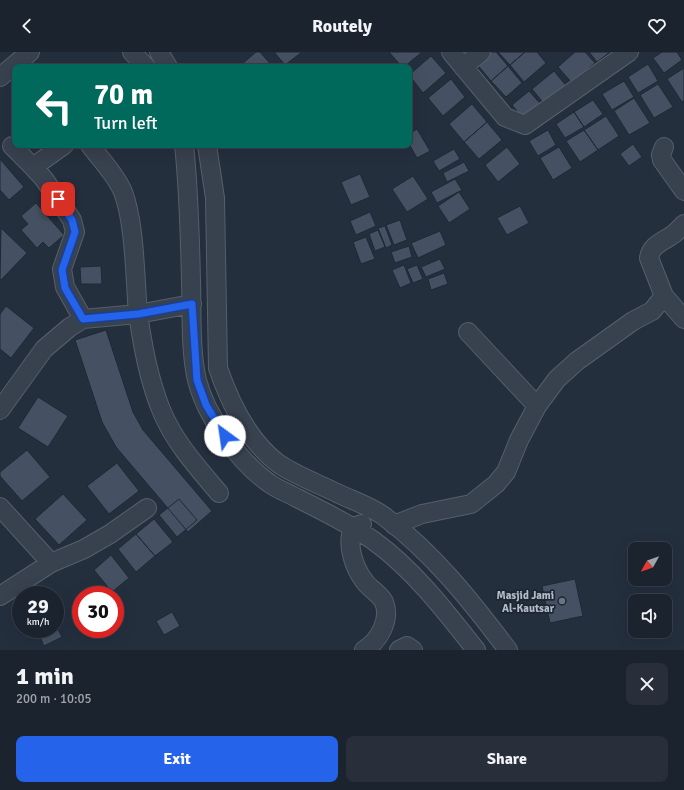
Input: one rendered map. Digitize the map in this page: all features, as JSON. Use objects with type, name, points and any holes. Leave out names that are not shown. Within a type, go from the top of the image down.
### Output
[{"type":"street","points":[[16,64],[30,52]]},
{"type":"street","points":[[132,52],[143,64]]},
{"type":"street","points":[[159,52],[166,64]]},
{"type":"street","points":[[451,52],[505,117],[525,125],[629,52]]},
{"type":"street","points":[[463,67],[481,52]]},
{"type":"street","points":[[0,77],[12,67]]},
{"type":"street","points":[[664,147],[660,155],[662,160],[684,191]]},
{"type":"street","points":[[14,148],[44,179],[72,220],[75,232],[62,270],[65,288],[83,319]]},
{"type":"street","points":[[33,167],[60,148]]},
{"type":"street","points":[[92,148],[110,171],[123,192],[131,226],[138,314],[143,351],[162,412],[188,456],[219,493]]},
{"type":"street","points":[[184,148],[190,203],[192,304],[197,380],[206,405],[225,436],[244,461],[269,483],[353,527],[375,542],[404,566],[454,621],[476,650]]},
{"type":"street","points":[[207,148],[215,198],[218,368],[226,390],[241,418],[258,443],[280,464],[389,520],[424,549],[472,603],[508,650]]},
{"type":"street","points":[[684,224],[674,234],[653,247],[649,258],[664,296],[684,319]]},
{"type":"street","points":[[353,527],[471,504],[496,484],[506,472],[519,440],[537,406],[557,379],[578,361],[632,321],[652,311],[664,296]]},
{"type":"street","points":[[0,410],[44,350],[70,327],[83,319],[138,314],[192,304]]},
{"type":"street","points":[[468,332],[537,406]]},
{"type":"street","points":[[0,507],[51,563]]},
{"type":"street","points":[[0,596],[51,563],[84,549],[110,534],[147,508]]},
{"type":"street","points":[[353,527],[350,546],[353,561],[365,582],[384,603],[385,616],[380,633],[364,650]]},
{"type":"street","points":[[399,650],[407,646],[413,650]]},
{"type":"building","points":[[256,52],[260,52],[270,64],[242,64]]},
{"type":"building","points":[[274,52],[302,52],[286,64],[284,64]]},
{"type":"building","points":[[389,52],[422,52],[408,64],[399,64]]},
{"type":"building","points":[[489,52],[496,52],[508,66],[491,81],[476,63]]},
{"type":"building","points":[[498,52],[525,52],[510,65]]},
{"type":"building","points":[[525,52],[537,52],[546,63],[524,82],[510,65]]},
{"type":"building","points":[[575,52],[585,52],[595,63],[572,83],[558,67]]},
{"type":"building","points":[[589,52],[610,52],[597,62]]},
{"type":"building","points":[[662,52],[677,52],[682,60],[664,73],[653,58]]},
{"type":"building","points":[[431,56],[446,73],[423,93],[412,79],[412,72]]},
{"type":"building","points":[[648,64],[658,81],[638,93],[628,77]]},
{"type":"building","points":[[508,66],[522,83],[506,97],[491,81]]},
{"type":"building","points":[[684,68],[684,100],[682,102],[667,79]]},
{"type":"building","points":[[554,71],[568,88],[546,106],[532,89]]},
{"type":"building","points":[[451,79],[465,97],[443,116],[428,98]]},
{"type":"building","points":[[624,81],[634,97],[612,110],[602,94]]},
{"type":"building","points":[[658,84],[673,107],[654,118],[640,95]]},
{"type":"building","points":[[529,91],[545,109],[528,124],[512,105]]},
{"type":"building","points":[[634,98],[650,123],[629,135],[614,111]]},
{"type":"building","points":[[593,100],[603,114],[584,127],[574,112]]},
{"type":"building","points":[[472,104],[487,122],[464,142],[449,124]]},
{"type":"building","points":[[574,112],[584,127],[565,138],[556,124]]},
{"type":"building","points":[[606,116],[619,136],[598,150],[584,130]]},
{"type":"building","points":[[487,122],[502,140],[479,159],[464,142]]},
{"type":"building","points":[[417,129],[430,151],[417,158],[411,148],[412,132]]},
{"type":"building","points":[[548,130],[556,145],[538,156],[529,141]]},
{"type":"building","points":[[584,130],[598,150],[580,162],[566,141]]},
{"type":"building","points":[[633,144],[642,157],[629,166],[620,154]]},
{"type":"building","points":[[507,147],[520,164],[498,182],[485,165]]},
{"type":"building","points":[[559,147],[572,168],[553,180],[540,158]]},
{"type":"building","points":[[454,149],[460,159],[439,171],[433,161]]},
{"type":"building","points":[[0,159],[24,187],[9,200],[0,190]]},
{"type":"building","points":[[464,162],[469,171],[447,182],[443,173]]},
{"type":"building","points":[[360,174],[370,197],[351,205],[341,182]]},
{"type":"building","points":[[413,176],[428,199],[407,212],[392,189]]},
{"type":"building","points":[[455,179],[462,190],[437,203],[431,192]]},
{"type":"building","points":[[459,192],[470,209],[449,223],[438,206]]},
{"type":"building","points":[[36,203],[64,235],[49,248],[43,242],[37,248],[21,230],[28,224],[21,216]]},
{"type":"building","points":[[520,206],[529,223],[507,235],[497,218]]},
{"type":"building","points":[[370,212],[376,226],[356,235],[350,221]]},
{"type":"building","points":[[400,220],[407,240],[394,245],[386,225]]},
{"type":"building","points":[[385,226],[392,245],[386,248],[378,228]]},
{"type":"building","points":[[1,228],[27,253],[1,280],[0,279]]},
{"type":"building","points":[[378,230],[385,247],[375,251],[369,234]]},
{"type":"building","points":[[440,231],[446,245],[418,258],[411,243]]},
{"type":"building","points":[[366,237],[375,259],[361,264],[353,242]]},
{"type":"building","points":[[409,246],[412,257],[395,263],[391,252]]},
{"type":"building","points":[[440,259],[445,269],[426,277],[421,267]]},
{"type":"building","points":[[404,265],[411,283],[400,288],[392,270]]},
{"type":"building","points":[[417,265],[423,279],[413,283],[407,269]]},
{"type":"building","points":[[101,266],[102,284],[81,284],[80,267]]},
{"type":"building","points":[[444,273],[448,284],[431,290],[428,279]]},
{"type":"building","points":[[6,306],[34,328],[11,358],[0,349],[0,314]]},
{"type":"building","points":[[106,330],[133,412],[143,430],[212,511],[188,532],[116,447],[102,422],[75,340]]},
{"type":"building","points":[[38,397],[68,416],[48,447],[18,428]]},
{"type":"building","points":[[27,450],[50,477],[22,501],[0,476],[0,472]]},
{"type":"building","points":[[117,463],[139,491],[109,514],[87,486]]},
{"type":"building","points":[[63,494],[87,520],[59,545],[35,519]]},
{"type":"building","points":[[179,499],[197,520],[177,537],[159,515]]},
{"type":"building","points":[[154,519],[173,542],[155,556],[136,534]]},
{"type":"building","points":[[136,534],[155,556],[136,572],[118,549]]},
{"type":"building","points":[[111,555],[129,578],[119,586],[107,586],[94,570]]},
{"type":"building","name":"Masjid Jami Al-Kautsar","points":[[575,579],[583,616],[550,623],[542,586]]},
{"type":"building","points":[[172,612],[180,626],[164,635],[156,621]]},
{"type":"building","points":[[40,638],[60,638],[44,646]]},
{"type":"place","name":"Masjid Jami Al-Kautsar","points":[[562,601]]},
{"type":"route","points":[[58,199],[72,220],[75,232],[62,270],[65,288],[70,300],[83,319],[138,314],[192,304],[193,342],[197,380],[206,405],[225,436]]}]
